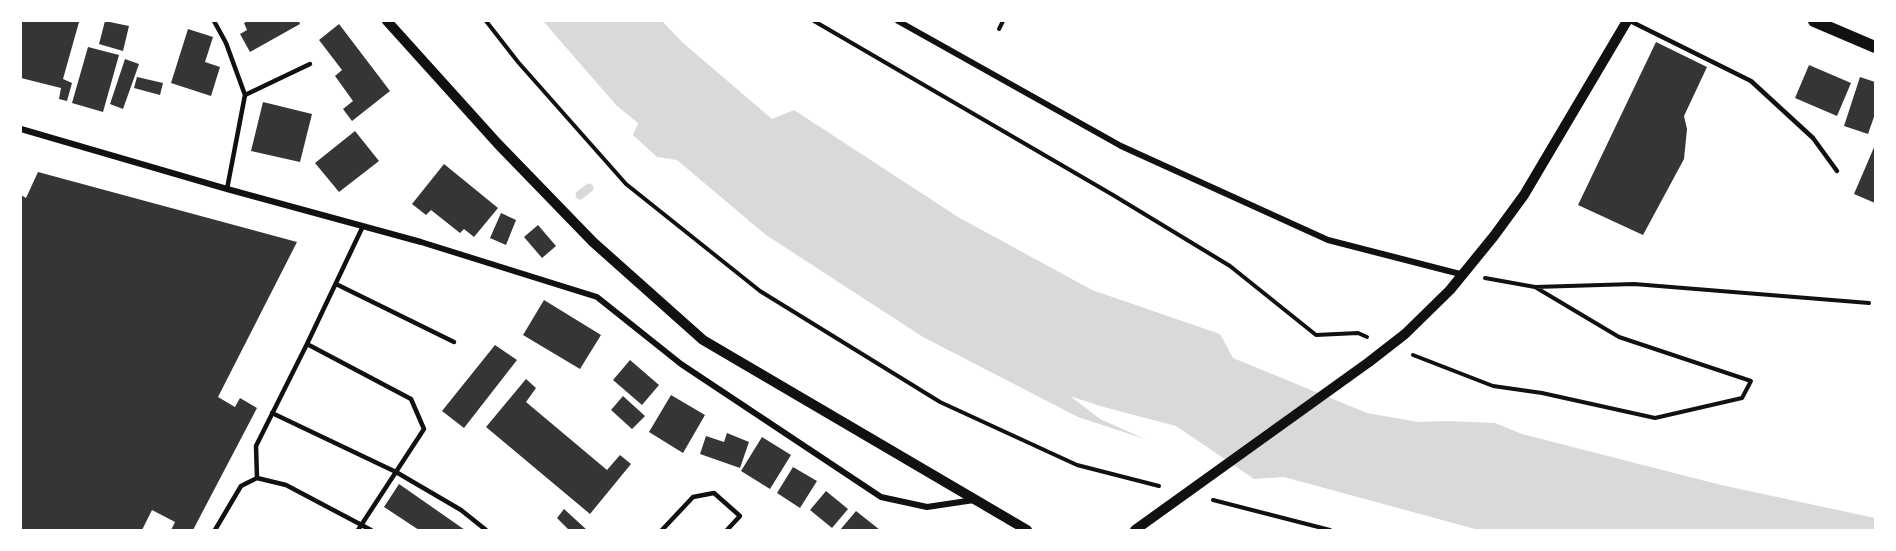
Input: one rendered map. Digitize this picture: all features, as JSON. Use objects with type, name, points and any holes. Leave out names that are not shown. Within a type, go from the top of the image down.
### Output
[{"type":"main road","points":[[1814,21],[1875,47]]},
{"type":"street","points":[[387,21],[498,144],[593,242],[703,340],[1027,530]]},
{"type":"street","points":[[898,21],[1121,146],[1328,240],[1464,274]]},
{"type":"street","points":[[1135,530],[1369,362],[1405,334],[1450,290],[1494,237],[1524,195],[1629,21]]},
{"type":"street","points":[[21,129],[421,242],[597,297],[681,364],[881,497],[927,507],[974,500]]},
{"type":"lane","points":[[214,21],[226,43],[245,95],[227,189]]},
{"type":"lane","points":[[1629,21],[1750,81],[1813,138],[1837,171]]},
{"type":"lane","points":[[245,95],[310,64]]},
{"type":"lane","points":[[257,478],[255,446],[363,226]]},
{"type":"lane","points":[[336,284],[454,342]]},
{"type":"lane","points":[[307,344],[411,399],[424,429],[358,530]]},
{"type":"lane","points":[[272,413],[396,472],[461,510],[486,530]]},
{"type":"lane","points":[[214,530],[241,486],[257,478],[286,485],[371,530]]},
{"type":"lane","points":[[662,530],[693,497],[714,493],[740,516],[727,530]]},
{"type":"path","points":[[486,21],[518,62],[626,184],[760,291],[940,402],[1077,465],[1169,489]]},
{"type":"path","points":[[814,21],[1113,195],[1230,267],[1316,335],[1358,333],[1368,338]]},
{"type":"path","points":[[999,29],[1003,21]]},
{"type":"path","points":[[1464,274],[1535,287],[1634,284],[1869,303]]},
{"type":"path","points":[[1410,354],[1493,387],[1542,393],[1655,418],[1742,398],[1751,381],[1619,337],[1535,287]]},
{"type":"path","points":[[1203,498],[1330,530]]},
{"type":"path","points":[[1306,524],[1312,530]]},
{"type":"shaded area","points":[[543,21],[662,21],[682,42],[772,119],[794,110],[958,217],[1092,290],[1220,334],[1233,358],[1367,413],[1418,422],[1495,423],[1522,434],[1721,485],[1875,518],[1875,530],[1479,530],[1284,477],[1254,479],[1176,426],[1070,396],[1100,419],[1145,439],[1078,417],[923,337],[766,235],[677,160],[657,157],[633,135],[638,123],[617,106]]},
{"type":"building","points":[[21,21],[79,22],[63,79],[72,83],[67,101],[59,99],[61,88],[21,78]]},
{"type":"building","points":[[105,21],[129,26],[123,51],[99,44]]},
{"type":"building","points":[[248,21],[299,21],[300,24],[250,52],[240,34],[247,30],[244,23]]},
{"type":"building","points":[[339,24],[390,91],[352,121],[343,109],[353,101],[335,76],[342,70],[319,40]]},
{"type":"building","points":[[188,29],[213,37],[205,62],[220,67],[211,96],[171,83]]},
{"type":"building","points":[[1656,42],[1707,67],[1684,116],[1687,129],[1684,159],[1643,235],[1578,205]]},
{"type":"building","points":[[88,47],[119,55],[103,112],[72,103]]},
{"type":"building","points":[[125,59],[139,64],[123,109],[110,104]]},
{"type":"building","points":[[1809,65],[1851,83],[1837,116],[1795,98]]},
{"type":"building","points":[[137,77],[163,83],[160,95],[134,88]]},
{"type":"building","points":[[1860,77],[1875,82],[1875,114],[1868,134],[1844,126]]},
{"type":"building","points":[[263,102],[312,114],[300,162],[251,151]]},
{"type":"building","points":[[355,131],[379,161],[339,192],[315,163]]},
{"type":"building","points":[[1875,145],[1875,203],[1854,194]]},
{"type":"building","points":[[444,164],[498,208],[474,237],[464,229],[460,233],[431,210],[426,215],[412,204]]},
{"type":"building","points":[[38,172],[297,242],[218,397],[235,407],[240,398],[257,408],[193,530],[171,530],[175,522],[152,510],[142,530],[21,530],[21,195],[26,198]]},
{"type":"building","points":[[501,213],[516,220],[506,245],[490,238]]},
{"type":"building","points":[[538,225],[556,246],[542,258],[524,237]]},
{"type":"building","points":[[544,300],[601,335],[580,369],[523,335]]},
{"type":"building","points":[[495,345],[517,360],[464,428],[442,411]]},
{"type":"building","points":[[630,360],[659,385],[642,405],[613,380]]},
{"type":"building","points":[[526,379],[536,388],[526,402],[607,470],[620,455],[631,464],[590,514],[486,427]]},
{"type":"building","points":[[671,395],[705,415],[683,453],[649,432]]},
{"type":"building","points":[[623,396],[645,416],[632,429],[611,410]]},
{"type":"building","points":[[727,433],[749,442],[740,468],[700,454],[706,436],[724,442]]},
{"type":"building","points":[[762,437],[791,455],[770,489],[741,471]]},
{"type":"building","points":[[793,467],[817,481],[800,508],[777,493]]},
{"type":"building","points":[[399,484],[465,530],[419,530],[384,507]]},
{"type":"building","points":[[826,491],[848,509],[832,528],[810,510]]},
{"type":"building","points":[[564,509],[587,530],[569,530],[557,518]]},
{"type":"building","points":[[856,511],[880,530],[840,530]]},
{"type":"waterway","points":[[580,195],[589,188]]}]
